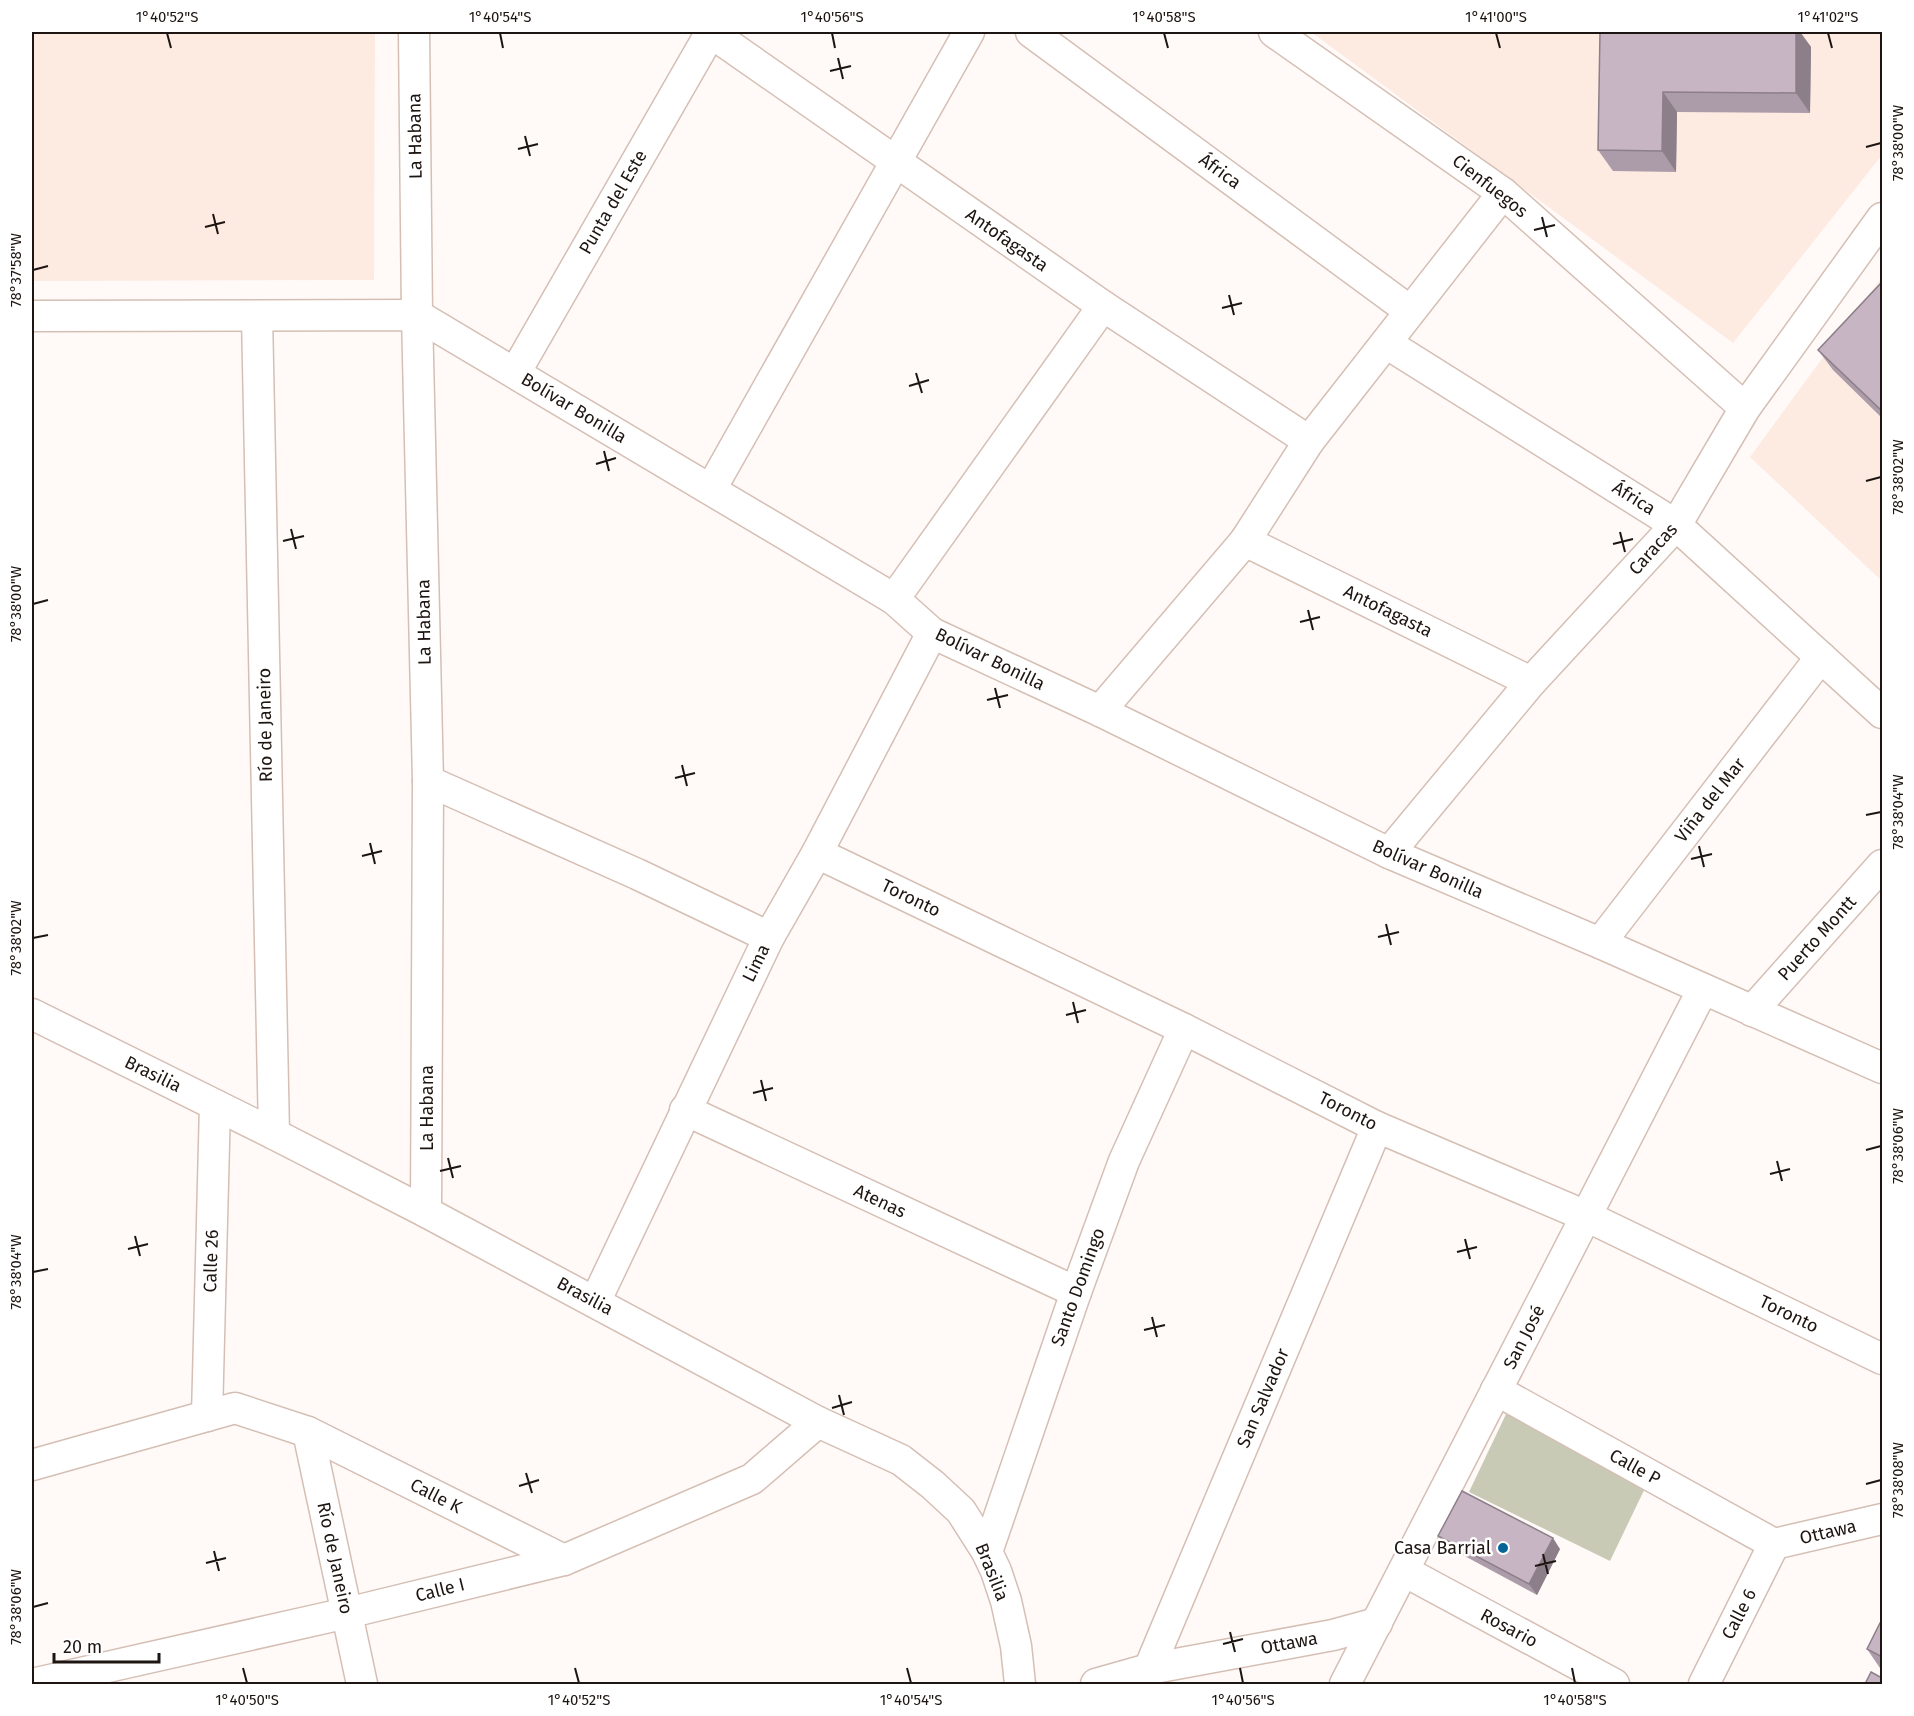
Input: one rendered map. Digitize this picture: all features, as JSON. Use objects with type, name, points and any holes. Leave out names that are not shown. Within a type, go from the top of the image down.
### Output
[{"type":"street","name":"La Habana","points":[[414,32],[417,315],[428,781],[426,1212]]},
{"type":"street","name":"Antofagasta","points":[[710,32],[1103,306],[1310,441]]},
{"type":"street","name":"Punta del Este","points":[[515,373],[710,32]]},
{"type":"street","points":[[711,489],[969,32]]},
{"type":"street","name":"África","points":[[1030,32],[1410,311]]},
{"type":"street","name":"Cienfuegos","points":[[1275,32],[1503,193],[1745,408]]},
{"type":"street","points":[[1100,711],[1245,540],[1310,441],[1503,193]]},
{"type":"street","name":"Caracas","points":[[1389,853],[1531,682],[1676,525],[1745,408],[1882,218]]},
{"type":"street","points":[[894,598],[1103,306]]},
{"type":"street","points":[[32,316],[417,315]]},
{"type":"street","name":"Bolívar Bonilla","points":[[417,315],[894,598],[932,633],[1100,711],[1389,853],[1600,943],[1882,1068]]},
{"type":"street","name":"Río de Janeiro","points":[[257,316],[274,1134]]},
{"type":"street","name":"África","points":[[1386,343],[1676,525],[1882,713]]},
{"type":"street","name":"Antofagasta","points":[[1245,540],[1531,682]]},
{"type":"street","name":"Lima","points":[[595,1302],[769,937],[817,853],[932,633]]},
{"type":"street","name":"Viña del Mar","points":[[1600,943],[1821,657]]},
{"type":"street","points":[[428,781],[637,874],[769,937]]},
{"type":"street","name":"Toronto","points":[[817,853],[1184,1029],[1377,1127],[1586,1216],[1882,1359]]},
{"type":"street","name":"Puerto Montt","points":[[1752,1011],[1882,865]]},
{"type":"street","name":"San José","points":[[1345,1684],[1703,989]]},
{"type":"street","name":"Brasilia","points":[[32,1014],[426,1212],[818,1422],[901,1460],[961,1511],[987,1552],[1006,1601],[1016,1646],[1020,1684]]},
{"type":"street","name":"Santo Domingo","points":[[987,1552],[1076,1292],[1124,1161],[1184,1029]]},
{"type":"street","name":"Calle 26","points":[[207,1416],[215,1105]]},
{"type":"street","name":"Atenas","points":[[685,1110],[1076,1292]]},
{"type":"street","name":"San Salvador","points":[[1149,1669],[1377,1127]]},
{"type":"street","name":"Calle P","points":[[1496,1390],[1774,1544]]},
{"type":"street","name":"Calle K","points":[[32,1465],[235,1408],[308,1432],[564,1560]]},
{"type":"street","name":"Calle I","points":[[32,1684],[347,1613],[564,1560],[752,1479],[818,1422]]},
{"type":"street","name":"Río de Janeiro","points":[[308,1432],[362,1684]]},
{"type":"street","name":"Ottawa","points":[[1774,1544],[1882,1519]]},
{"type":"street","name":"Calle 6","points":[[1704,1684],[1774,1544]]},
{"type":"street","name":"Rosario","points":[[1404,1571],[1614,1684]]},
{"type":"street","name":"Ottawa","points":[[1096,1684],[1149,1669],[1333,1635],[1377,1623]]},
{"type":"shaded area","points":[[32,32],[375,32],[374,280],[32,281]]},
{"type":"shaded area","points":[[1311,32],[1882,32],[1882,155],[1733,343]]},
{"type":"shaded area","points":[[1882,277],[1882,581],[1750,457]]},
{"type":"green space","points":[[1507,1412],[1648,1482],[1610,1561],[1469,1492]]},
{"type":"building","points":[[1600,32],[1796,32],[1796,93],[1663,92],[1662,151],[1598,150]]},
{"type":"building","points":[[1882,282],[1882,411],[1818,350]]},
{"type":"building","name":"Casa Barrial","points":[[1462,1491],[1553,1538],[1529,1584],[1438,1536]]},
{"type":"building","points":[[1880,1623],[1882,1624],[1882,1657],[1867,1649]]},
{"type":"building","points":[[1871,1672],[1882,1678],[1882,1684],[1865,1684]]},
{"type":"place","name":"Casa Barrial","points":[[1503,1548]]}]
